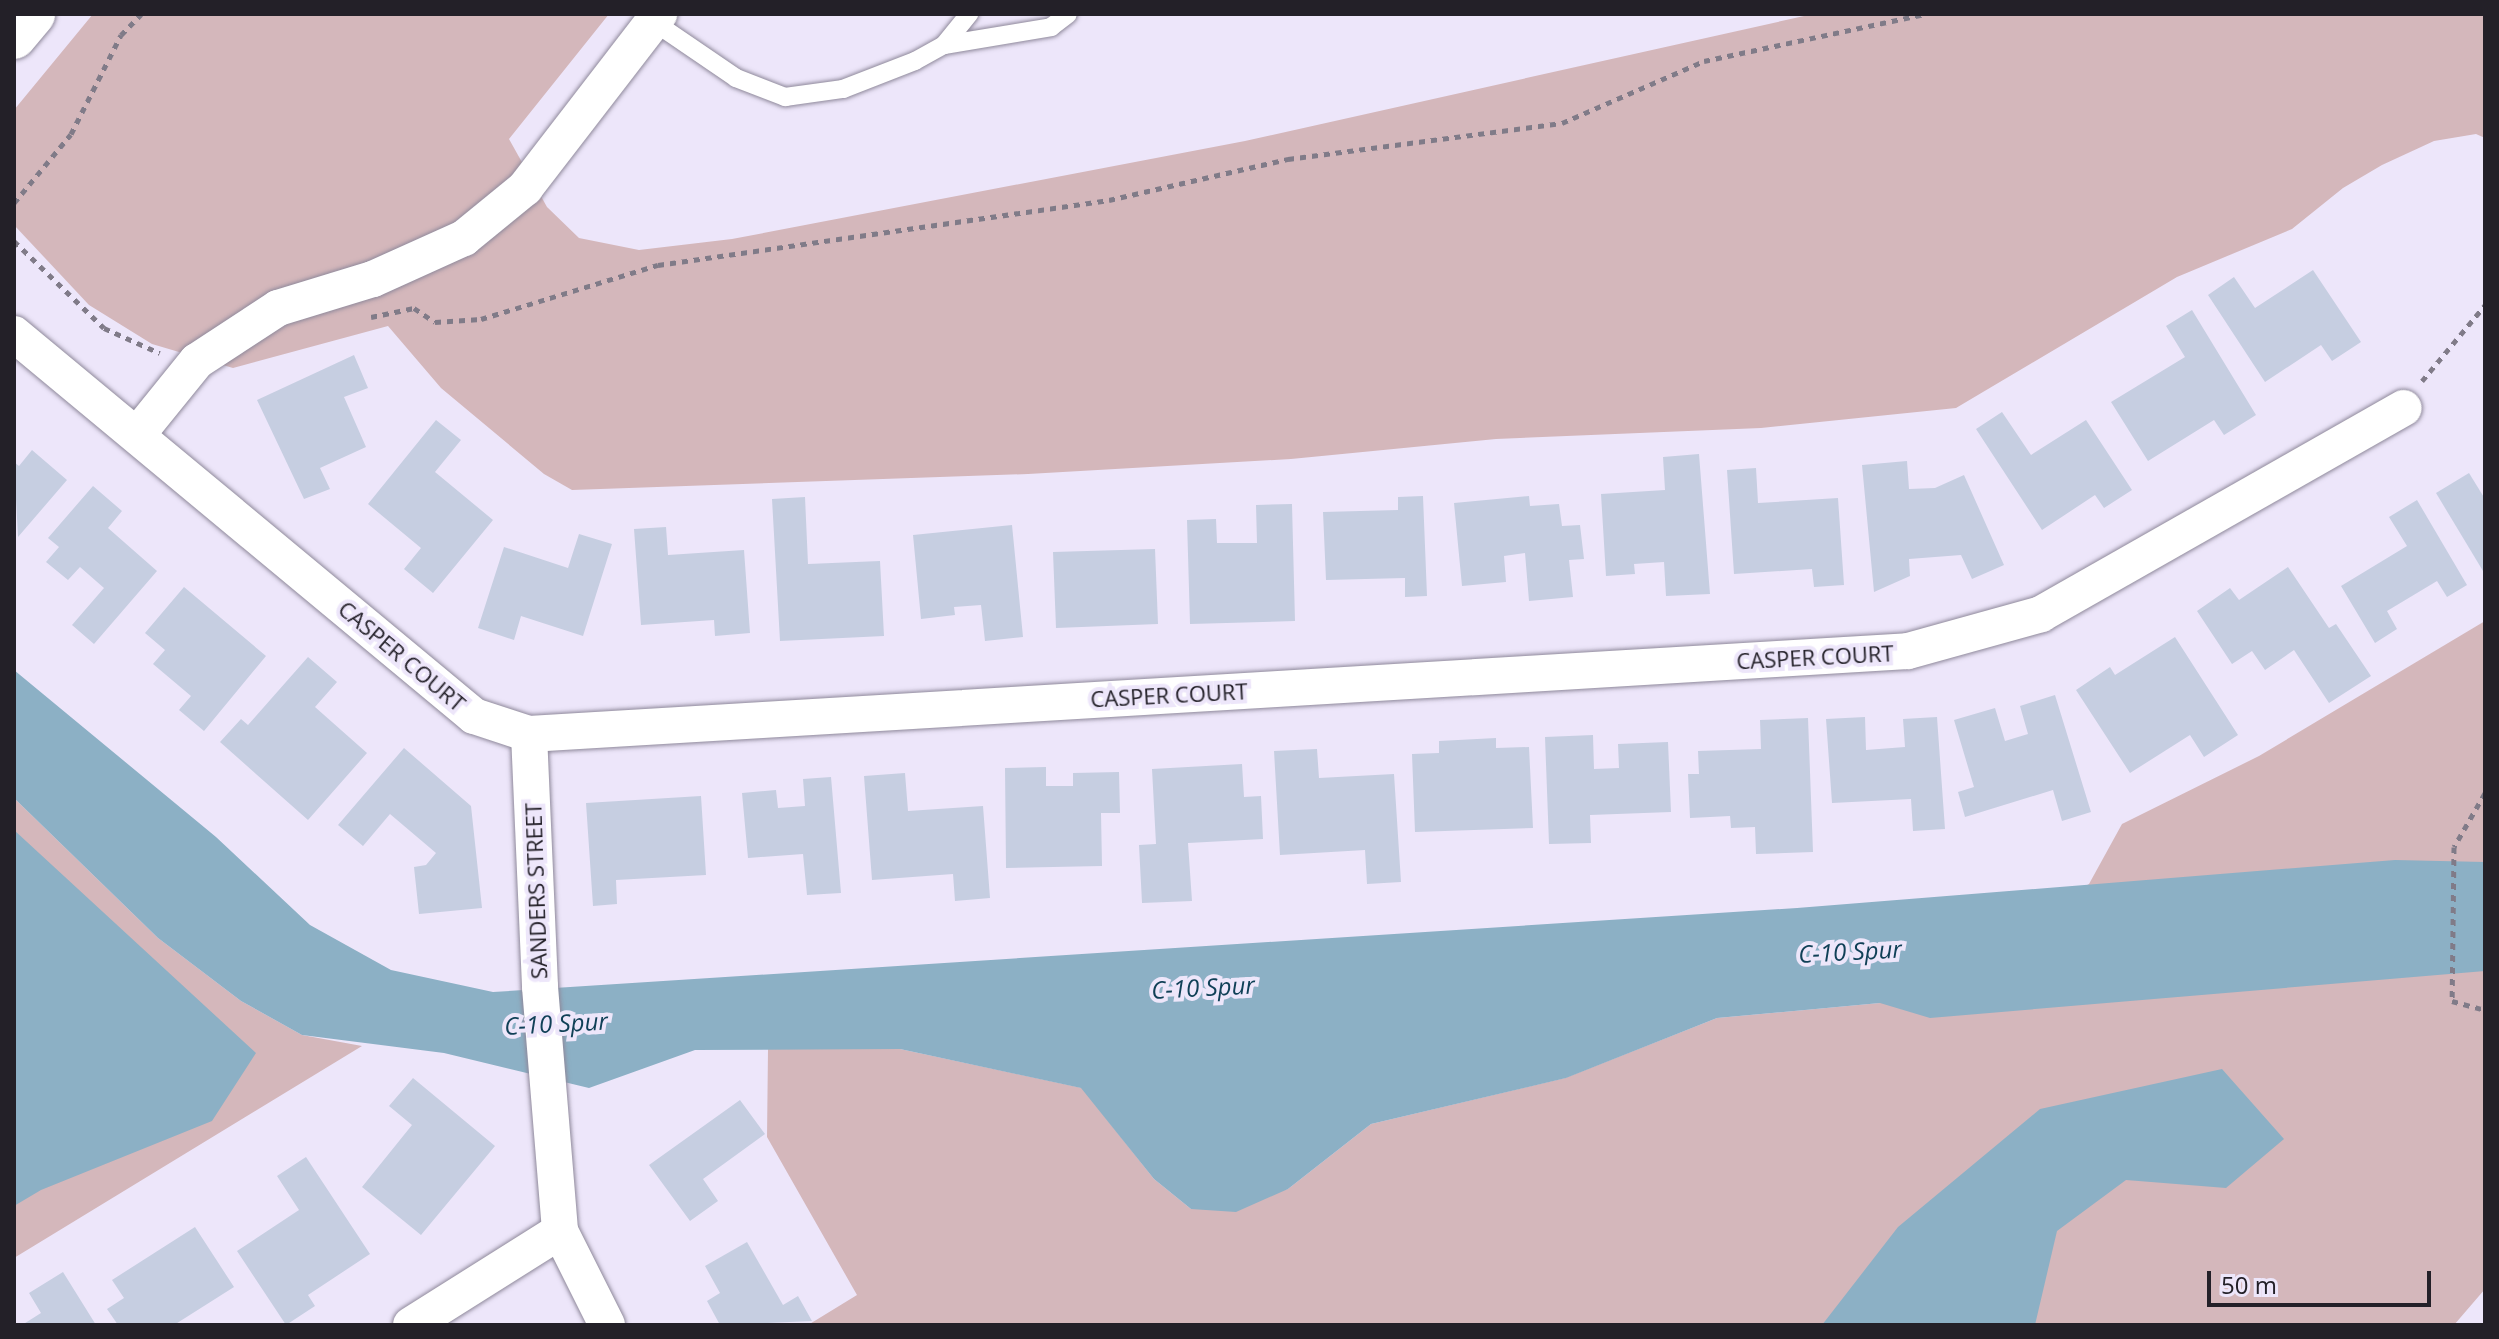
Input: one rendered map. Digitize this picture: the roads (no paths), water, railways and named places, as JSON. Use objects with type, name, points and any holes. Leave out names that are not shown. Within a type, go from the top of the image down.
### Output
[{"type":"street","points":[[14,37],[33,14]]},
{"type":"street","points":[[137,435],[197,361],[278,308],[373,279],[464,238],[525,188],[656,18]]},
{"type":"street","name":"CASPER COURT","points":[[14,334],[474,716],[529,734],[1908,651],[2041,614],[2404,408]]},
{"type":"street","name":"SANDERS STREET","points":[[529,734],[546,1086],[560,1231],[607,1325]]},
{"type":"street","points":[[411,1325],[560,1231]]},
{"type":"lane","points":[[944,45],[969,14]]},
{"type":"lane","points":[[656,18],[736,78],[785,97],[843,89],[944,45],[1051,27],[1068,14]]},
{"type":"water","name":"C-10 Spur","points":[[14,670],[216,837],[310,925],[391,970],[493,992],[1797,908],[2395,860],[2485,862],[2485,971],[1930,1018],[1880,1003],[1717,1018],[1566,1078],[1371,1124],[1288,1189],[1236,1212],[1191,1209],[1154,1179],[1081,1088],[900,1049],[695,1050],[589,1088],[444,1053],[302,1035],[241,1001],[158,938],[14,798]]},
{"type":"water","points":[[14,830],[256,1053],[212,1121],[41,1190],[14,1206]]},
{"type":"water","points":[[2222,1069],[2284,1139],[2226,1188],[2126,1180],[2057,1231],[2035,1325],[1822,1325],[1898,1227],[2040,1109]]}]
